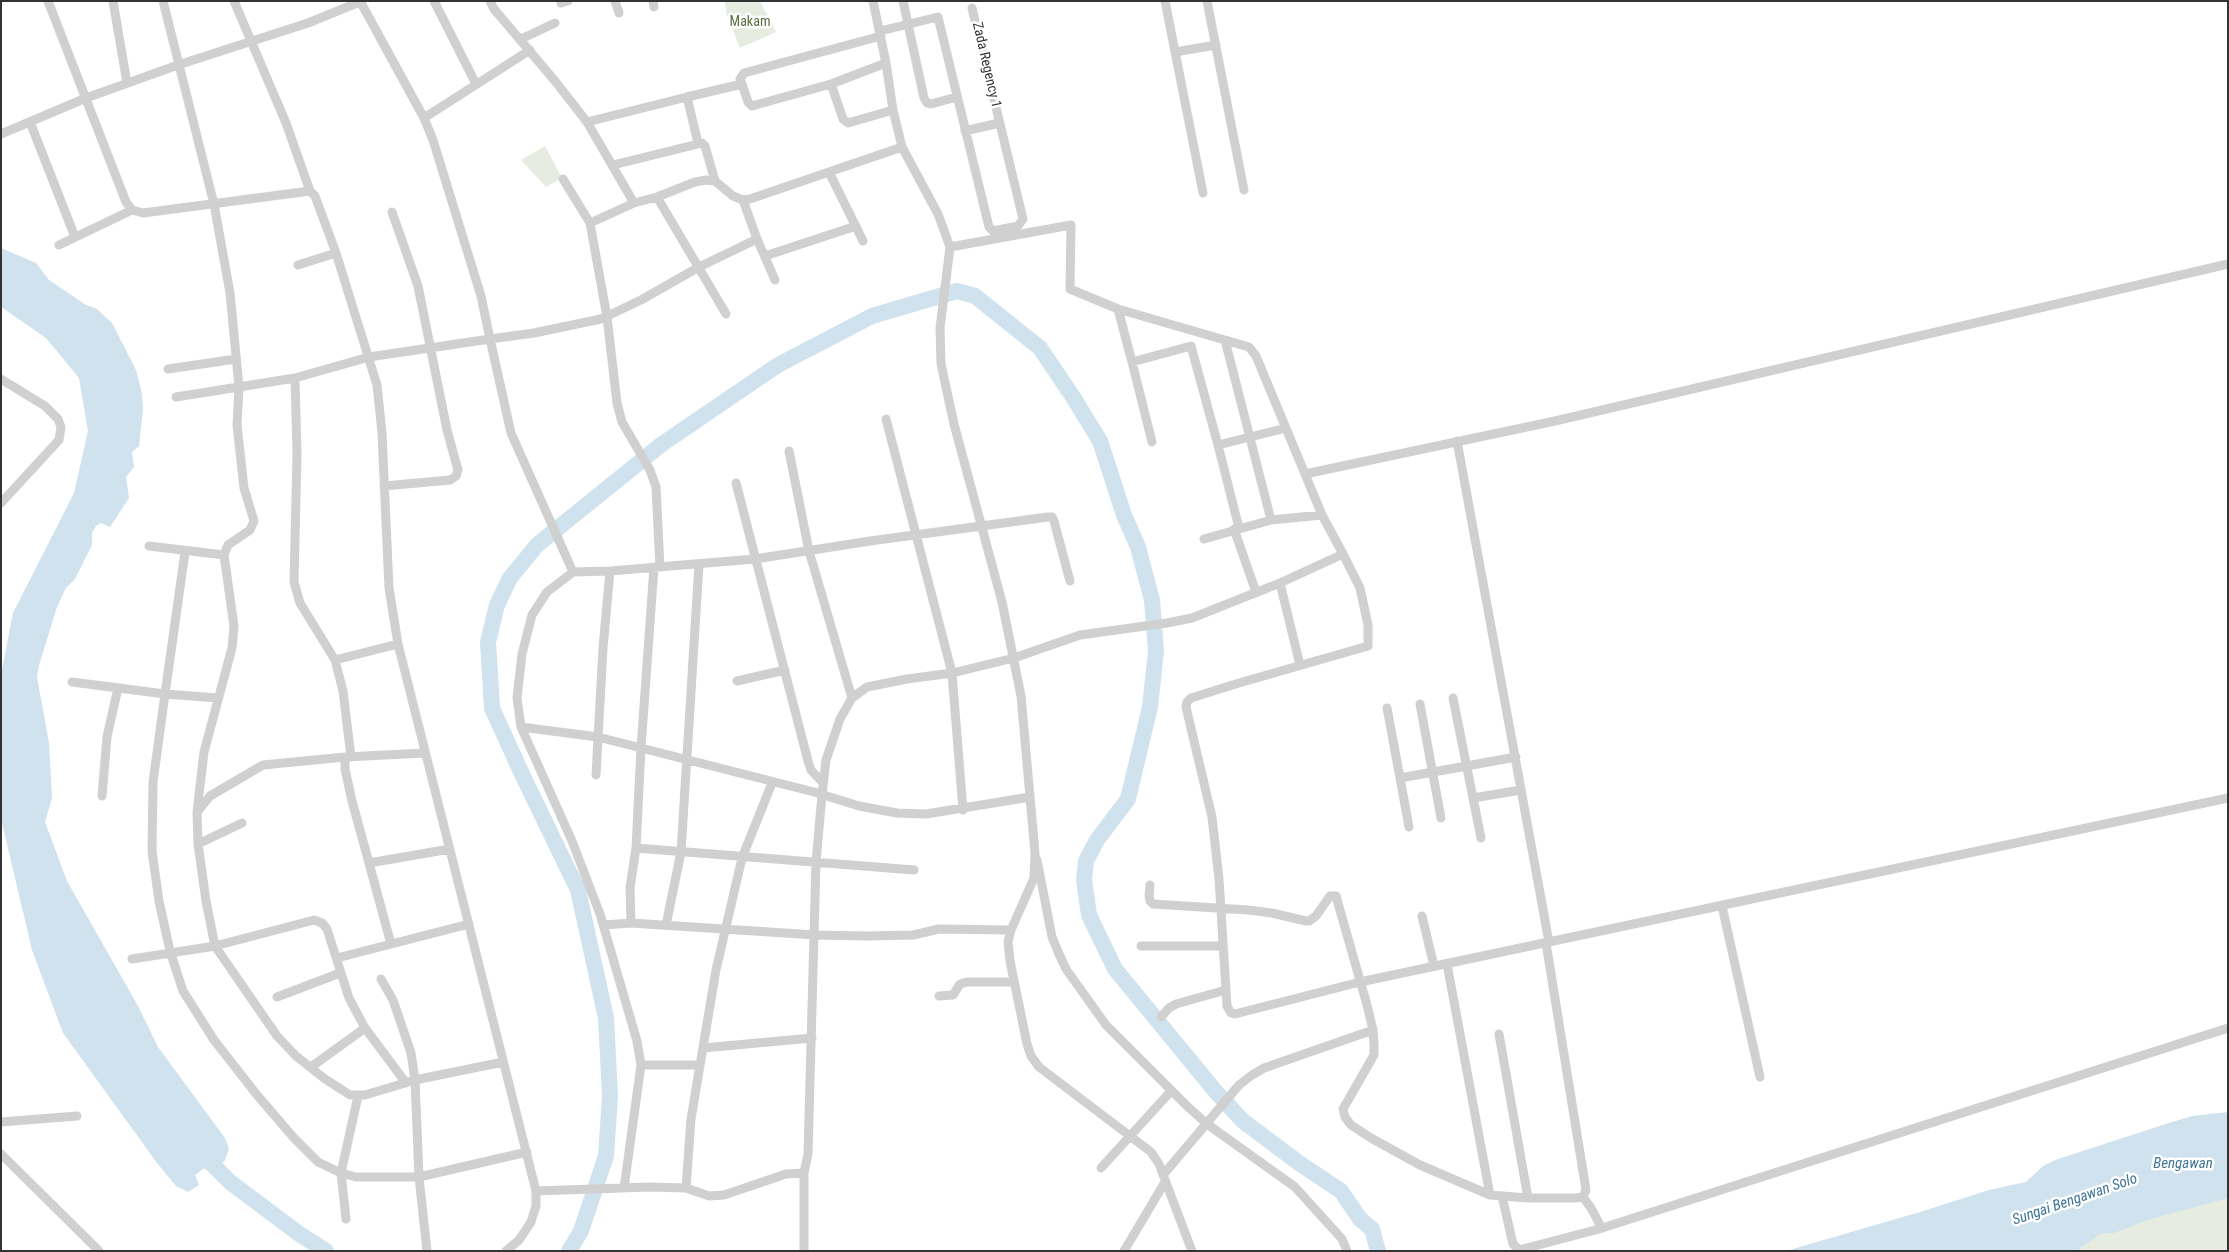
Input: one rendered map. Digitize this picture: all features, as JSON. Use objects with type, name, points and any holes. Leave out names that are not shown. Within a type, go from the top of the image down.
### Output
[{"type":"street","points":[[48,1],[126,202],[132,210],[144,213],[310,191]]},
{"type":"street","points":[[113,1],[127,83]]},
{"type":"street","points":[[163,1],[214,204],[230,293],[239,388],[237,425],[244,488],[254,521],[250,530],[228,545],[224,556],[234,626],[232,648],[204,752],[198,812],[198,844],[215,946],[277,1036],[310,1067],[344,1091],[358,1096],[410,1081],[503,1062]]},
{"type":"street","points":[[234,1],[286,123],[310,191],[315,196],[336,253],[377,385],[382,433],[389,588],[398,644],[536,1191],[536,1206],[531,1222],[519,1240],[506,1251]]},
{"type":"street","points":[[434,1],[476,84]]},
{"type":"street","points":[[490,1],[587,122],[634,203]]},
{"type":"street","points":[[615,1],[618,13]]},
{"type":"street","points":[[873,1],[881,34],[893,110],[902,147],[938,214],[950,247],[940,328],[941,364],[954,424],[983,526],[1021,696],[1035,853],[1034,878],[1011,930],[1008,942],[1027,1044],[1031,1056],[1039,1067],[1151,1152],[1164,1178],[1192,1251]]},
{"type":"street","points":[[903,1],[924,98],[927,103],[931,104],[957,97]]},
{"type":"street","points":[[1165,1],[1203,194]]},
{"type":"street","points":[[1207,1],[1244,190]]},
{"type":"street","points":[[1,134],[86,98],[178,65],[252,42],[361,2],[424,118],[447,181],[481,296],[511,433],[573,572]]},
{"type":"street","name":"Zada Regency 1","points":[[742,84],[741,76],[744,73],[938,18],[989,227],[994,231],[1018,226],[1023,219],[972,8]]},
{"type":"street","points":[[521,40],[555,23]]},
{"type":"street","points":[[1175,52],[1216,45]]},
{"type":"street","points":[[424,118],[530,50]]},
{"type":"street","points":[[587,122],[742,84],[748,102],[752,106],[831,84],[886,62]]},
{"type":"street","points":[[831,84],[844,119],[848,123],[893,110]]},
{"type":"street","points":[[687,97],[698,143]]},
{"type":"street","points":[[30,122],[75,237]]},
{"type":"street","name":"Zada Regency 1","points":[[965,131],[999,123]]},
{"type":"street","points":[[613,165],[698,143],[705,146],[715,181],[733,196],[743,200],[902,147]]},
{"type":"street","points":[[829,172],[863,241]]},
{"type":"street","points":[[563,179],[590,224],[606,317],[617,403],[622,422],[650,470],[656,487],[657,567],[641,748],[636,848],[630,888],[631,923]]},
{"type":"street","points":[[590,224],[634,203],[657,197],[695,182],[715,181]]},
{"type":"street","points":[[657,197],[726,314]]},
{"type":"street","points":[[743,200],[775,280]]},
{"type":"street","points":[[59,245],[132,210]]},
{"type":"street","points":[[384,486],[450,480],[456,476],[458,470],[447,430],[418,286],[392,212]]},
{"type":"street","points":[[950,247],[1071,225],[1070,289],[1118,309],[1249,347],[1256,356],[1322,515],[1344,554],[1360,588],[1368,625],[1368,646],[1191,698],[1187,702],[1186,707],[1212,817],[1221,909],[1226,990],[1228,1009],[1231,1013],[1238,1014],[1360,982],[1434,966],[2228,798]]},
{"type":"street","points":[[765,256],[856,226]]},
{"type":"street","points":[[176,397],[295,378],[369,358],[534,333],[606,317],[641,300],[699,267],[757,239]]},
{"type":"street","points":[[298,265],[336,253]]},
{"type":"street","points":[[1305,474],[1555,421],[2228,264]]},
{"type":"street","points":[[1118,309],[1152,442]]},
{"type":"street","points":[[1189,329],[1191,346],[1218,445],[1236,529],[1256,592]]},
{"type":"street","points":[[1225,340],[1271,520]]},
{"type":"street","points":[[1132,362],[1191,346]]},
{"type":"street","points":[[168,369],[236,359]]},
{"type":"street","points":[[295,378],[297,454],[294,582],[300,603],[335,660],[343,691],[348,757],[345,770],[391,944]]},
{"type":"street","points":[[1,380],[45,406],[58,419],[61,427],[59,440],[1,503]]},
{"type":"street","points":[[886,419],[952,673],[963,810]]},
{"type":"street","points":[[1218,445],[1286,428]]},
{"type":"street","points":[[1457,441],[1522,790],[1548,942],[1586,1190],[1582,1196]]},
{"type":"street","points":[[788,451],[809,551],[852,698]]},
{"type":"street","points":[[736,482],[811,770],[823,783]]},
{"type":"street","points":[[1204,539],[1271,520],[1322,515]]},
{"type":"street","points":[[624,1188],[641,1065],[638,1041],[604,925],[572,841],[521,727],[517,698],[522,654],[532,616],[548,592],[573,572],[610,571],[755,559],[917,534],[1052,517],[1070,581]]},
{"type":"street","points":[[149,546],[224,556]]},
{"type":"street","points":[[185,552],[153,782],[152,851],[159,901],[170,951],[187,997],[220,1048],[257,1095],[318,1162],[341,1173],[356,1177],[419,1177],[527,1152]]},
{"type":"street","points":[[804,1251],[804,1174],[808,1154],[816,935],[816,862],[826,760],[840,719],[852,698],[867,688],[907,679],[952,673],[1014,658],[1080,635],[1167,624],[1192,618],[1280,583],[1344,554]]},
{"type":"street","points":[[666,925],[681,852],[700,564]]},
{"type":"street","points":[[596,775],[610,571]]},
{"type":"street","points":[[1280,583],[1300,665]]},
{"type":"street","points":[[335,660],[398,644]]},
{"type":"street","points":[[737,681],[785,670]]},
{"type":"street","points":[[72,682],[165,694],[218,698]]},
{"type":"street","points":[[102,796],[107,737],[118,688]]},
{"type":"street","points":[[1453,698],[1481,838]]},
{"type":"street","points":[[1420,704],[1441,818]]},
{"type":"street","points":[[1388,708],[1410,827]]},
{"type":"street","points":[[521,727],[598,737],[859,806],[897,814],[926,814],[963,810],[1030,798]]},
{"type":"street","points":[[198,812],[210,796],[263,766],[348,757],[425,753]]},
{"type":"street","points":[[1400,778],[1516,758]]},
{"type":"street","points":[[686,1188],[691,1118],[716,970],[742,858],[772,782]]},
{"type":"street","points":[[1473,798],[1522,790]]},
{"type":"street","points":[[198,844],[242,823]]},
{"type":"street","points":[[636,848],[742,858],[914,870]]},
{"type":"street","points":[[369,862],[450,849]]},
{"type":"street","points":[[1035,853],[1040,867],[1052,937],[1066,969],[1106,1025],[1171,1091],[1207,1124],[1295,1187],[1342,1239],[1346,1251]]},
{"type":"street","points":[[1150,885],[1149,896],[1153,904],[1272,913],[1309,921],[1316,916],[1330,896],[1336,896],[1373,1030],[1374,1055],[1343,1109],[1345,1118],[1351,1125],[1371,1138],[1420,1165],[1490,1195],[1528,1198],[1582,1196]]},
{"type":"street","points":[[1722,906],[1760,1077]]},
{"type":"street","points":[[1422,916],[1434,966]]},
{"type":"street","points":[[132,959],[170,951],[215,946],[314,920],[322,923],[327,929],[349,998],[365,1028],[410,1081]]},
{"type":"street","points":[[604,925],[631,923],[816,935],[913,935],[939,929],[1011,930]]},
{"type":"street","points":[[337,958],[469,924]]},
{"type":"street","points":[[1141,946],[1223,946]]},
{"type":"street","points":[[1447,964],[1490,1195]]},
{"type":"street","points":[[277,997],[340,972]]},
{"type":"street","points":[[381,979],[393,1000],[412,1053],[410,1081],[427,1251]]},
{"type":"street","points":[[939,996],[953,995],[960,984],[967,982],[1014,982]]},
{"type":"street","points":[[1161,1017],[1169,1008],[1176,1004],[1226,990]]},
{"type":"street","points":[[310,1067],[365,1028]]},
{"type":"street","points":[[1502,1196],[1513,1244],[1519,1250],[1599,1229],[2228,1028]]},
{"type":"street","points":[[1124,1251],[1164,1178],[1239,1085],[1264,1068],[1373,1030]]},
{"type":"street","points":[[1499,1034],[1528,1198]]},
{"type":"street","points":[[702,1048],[812,1038]]},
{"type":"street","points":[[641,1065],[700,1064]]},
{"type":"street","points":[[1101,1168],[1171,1091]]},
{"type":"street","points":[[346,1219],[341,1173],[358,1096]]},
{"type":"street","points":[[1,1122],[77,1116]]},
{"type":"street","points":[[1,1154],[99,1251]]},
{"type":"street","points":[[536,1191],[686,1188],[709,1196],[724,1195],[786,1174],[804,1174]]},
{"type":"street","points":[[1582,1196],[1599,1223],[1599,1229]]},
{"type":"green space","name":"Makam","points":[[725,1],[757,1],[761,3],[776,32],[740,48],[726,12]]},
{"type":"green space","points":[[545,146],[562,178],[546,187],[521,160]]},
{"type":"green space","points":[[2228,1198],[2228,1251],[2077,1251],[2100,1234],[2115,1233],[2148,1220]]},
{"type":"water","points":[[1,248],[36,263],[49,280],[86,305],[97,309],[112,323],[136,370],[142,394],[143,409],[139,446],[132,452],[134,467],[126,477],[129,498],[110,527],[101,523],[96,526],[92,533],[92,545],[75,579],[66,588],[57,607],[39,665],[37,677],[49,743],[52,798],[45,822],[67,881],[138,1006],[158,1047],[225,1138],[229,1149],[224,1162],[203,1169],[195,1175],[199,1185],[188,1192],[176,1186],[157,1163],[63,1033],[32,950],[2,823],[1,675],[13,613],[74,493],[88,431],[79,378],[46,338],[1,307]]},
{"type":"water","name":"Bengawan","points":[[2228,1112],[2228,1198],[2148,1220],[2115,1233],[2100,1234],[2077,1251],[1786,1251],[1989,1190],[2026,1182],[2043,1166],[2055,1160],[2169,1123],[2192,1116]]},
{"type":"waterway","points":[[569,1251],[581,1231],[606,1156],[610,1096],[606,1018],[578,890],[492,708],[488,642],[497,605],[510,578],[537,545],[662,444],[778,365],[872,316],[957,291],[975,296],[1040,348],[1073,397],[1100,441],[1124,515],[1138,547],[1152,600],[1156,651],[1150,707],[1128,799],[1097,840],[1086,861],[1084,880],[1089,915],[1115,969],[1216,1092],[1243,1121],[1299,1163],[1341,1191],[1360,1219],[1372,1229],[1378,1251]]},
{"type":"waterway","points":[[200,1152],[230,1182],[298,1233],[326,1251]]},
{"type":"water label","name":"Sungai Bengawan Solo","points":[[2075,1200]]}]
